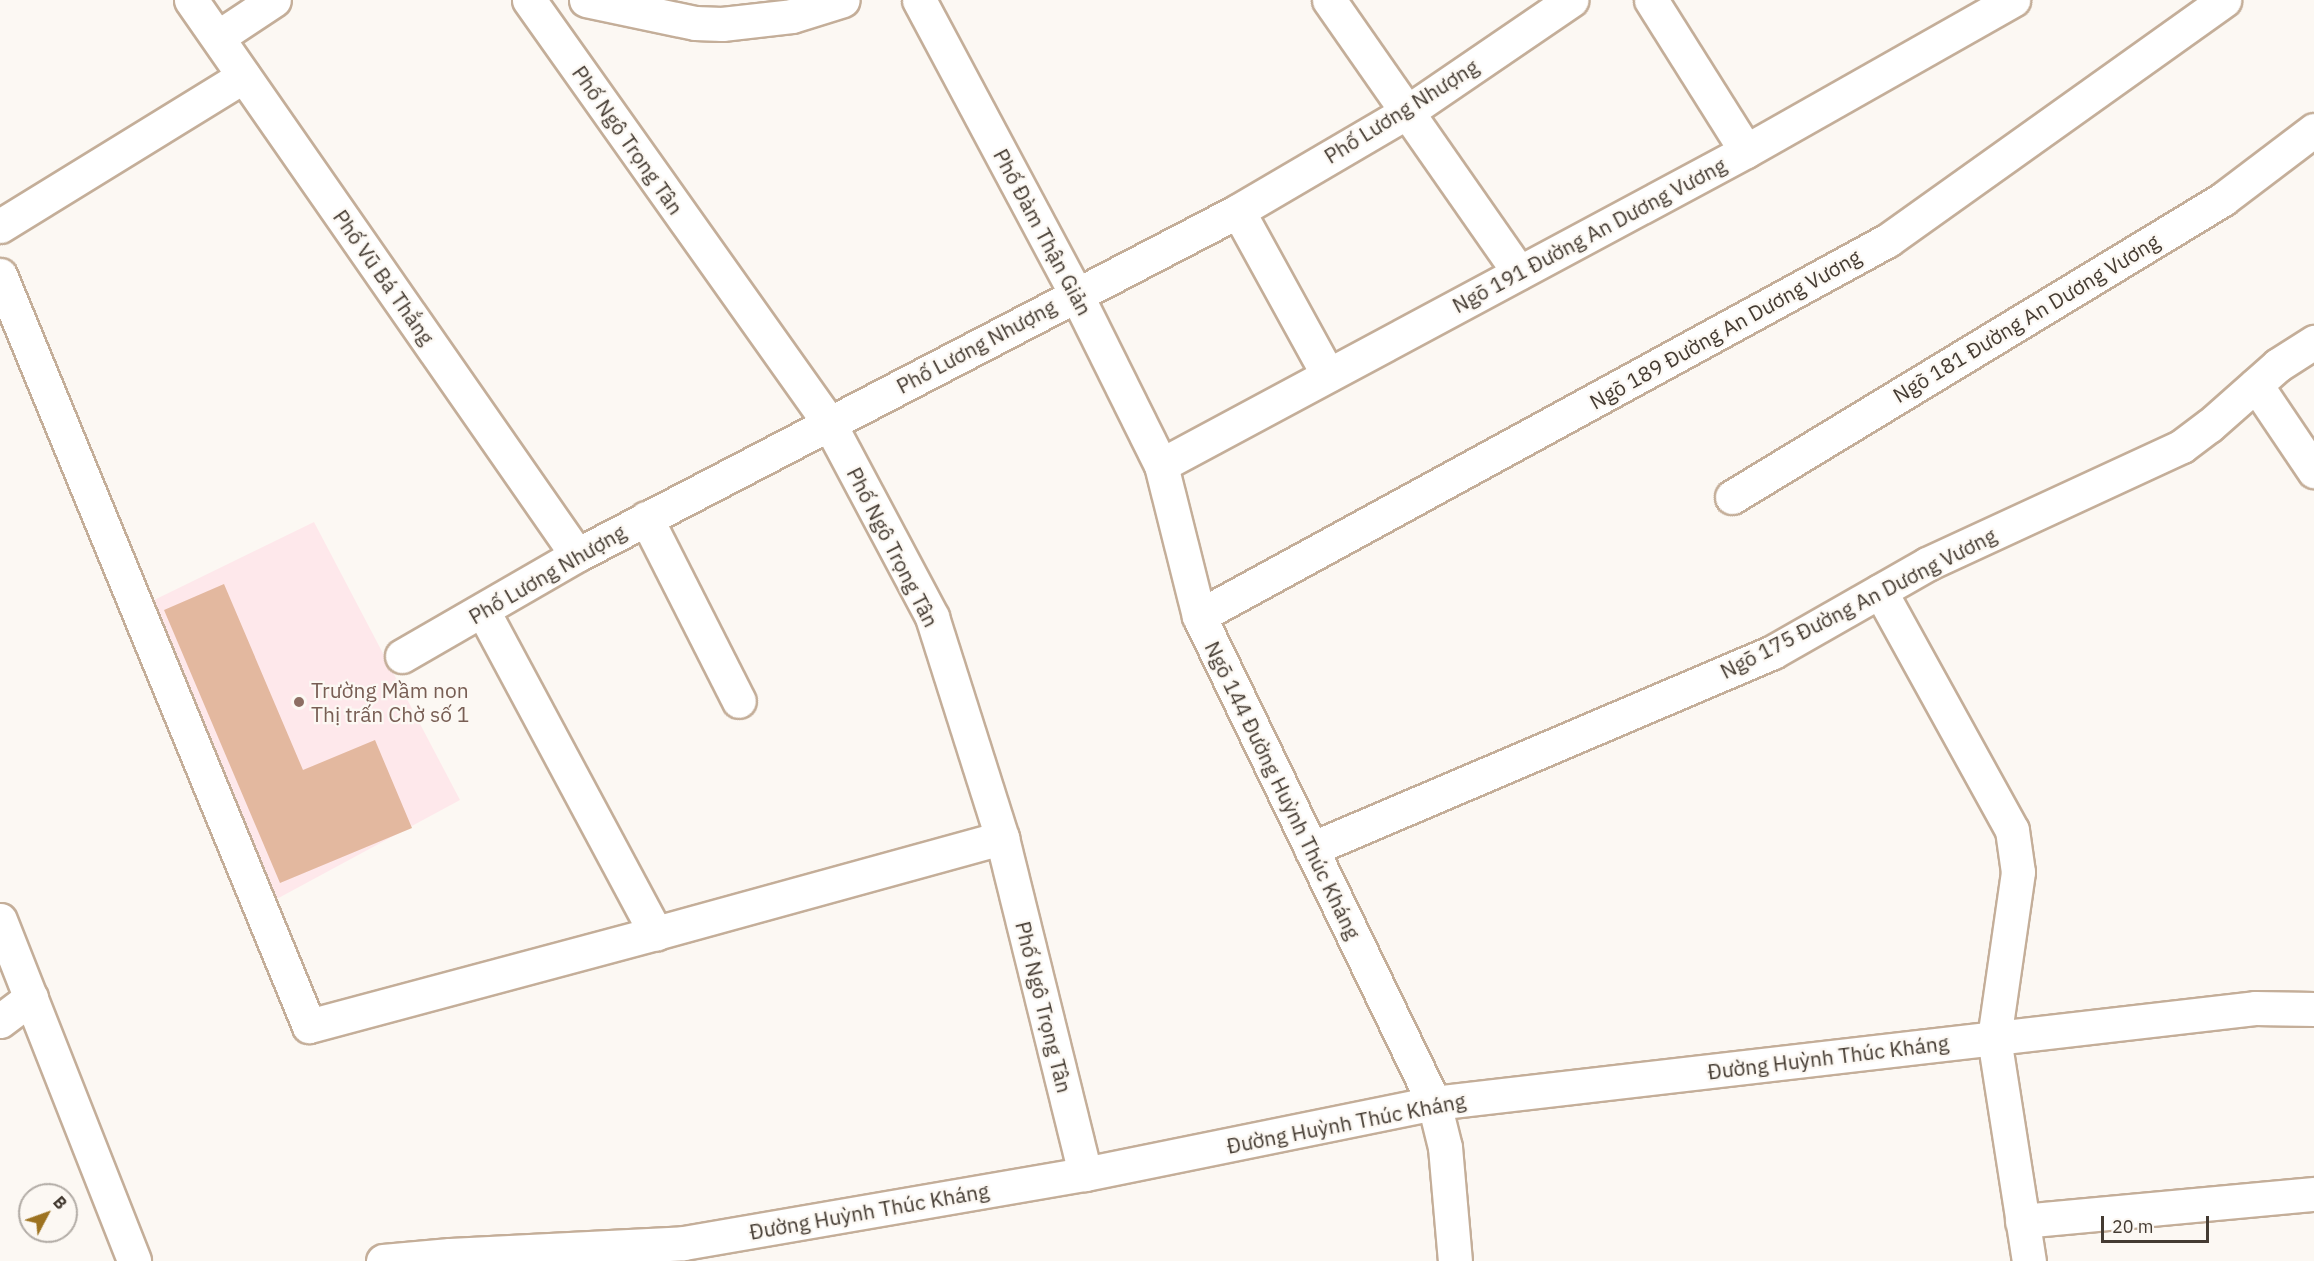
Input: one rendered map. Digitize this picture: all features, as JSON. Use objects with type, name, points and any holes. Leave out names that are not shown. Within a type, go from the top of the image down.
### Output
[{"type":"street","name":"Phố Vũ Bá Thắng","points":[[191,0],[577,555]]},
{"type":"street","points":[[218,37],[274,0]]},
{"type":"street","name":"Phố Ngô Trọng Tân","points":[[529,0],[829,423],[932,616],[1002,838],[1084,1174]]},
{"type":"street","points":[[585,0],[695,23],[722,24],[792,16],[843,0]]},
{"type":"street","name":"Phố Đàm Thận Giản","points":[[919,0],[1076,294],[1161,465]]},
{"type":"street","points":[[1329,0],[1519,272]]},
{"type":"street","name":"Phố Lương Nhượng","points":[[402,656],[646,518],[1238,211],[1407,112],[1570,0]]},
{"type":"street","points":[[1651,0],[1746,151]]},
{"type":"street","name":"Ngõ 191 Đường An Dương Vương","points":[[1161,465],[1746,151],[2013,0]]},
{"type":"street","name":"Ngõ 189 Đường An Dương Vương","points":[[1199,616],[1888,240],[2224,0]]},
{"type":"street","points":[[0,226],[244,76]]},
{"type":"street","name":"Ngõ 181 Đường An Dương Vương","points":[[1731,497],[2223,198],[2314,130]]},
{"type":"street","points":[[1238,211],[1328,375]]},
{"type":"street","points":[[0,275],[309,1026],[1002,838]]},
{"type":"street","name":"Ngõ 175 Đường An Dương Vương","points":[[1311,849],[1773,651],[1927,564],[2182,446],[2278,365],[2314,342]]},
{"type":"street","points":[[2256,385],[2314,471]]},
{"type":"street","name":"Ngõ 144 Đường Huỳnh Thúc Kháng","points":[[1161,465],[1199,616],[1434,1103],[1445,1147],[1455,1261]]},
{"type":"street","points":[[646,518],[740,700]]},
{"type":"street","points":[[1880,591],[2012,830],[2018,872],[1994,1038],[2029,1261]]},
{"type":"street","points":[[483,611],[656,933]]},
{"type":"street","points":[[0,920],[134,1261]]},
{"type":"street","points":[[0,1021],[31,998]]},
{"type":"street","name":"Đường Huỳnh Thúc Kháng","points":[[383,1261],[685,1252],[1434,1103],[2255,1008],[2314,1010]]},
{"type":"street","points":[[2022,1221],[2314,1194]]},
{"type":"shaded area","name":"Trường Mầm non Thị trấn Chờ số 1","points":[[314,522],[460,800],[273,901],[148,603]]},
{"type":"building","points":[[224,584],[303,770],[375,740],[412,828],[280,883],[164,610]]},
{"type":"place","name":"Trường Mầm non Thị trấn Chờ số 1","points":[[299,702]]}]
